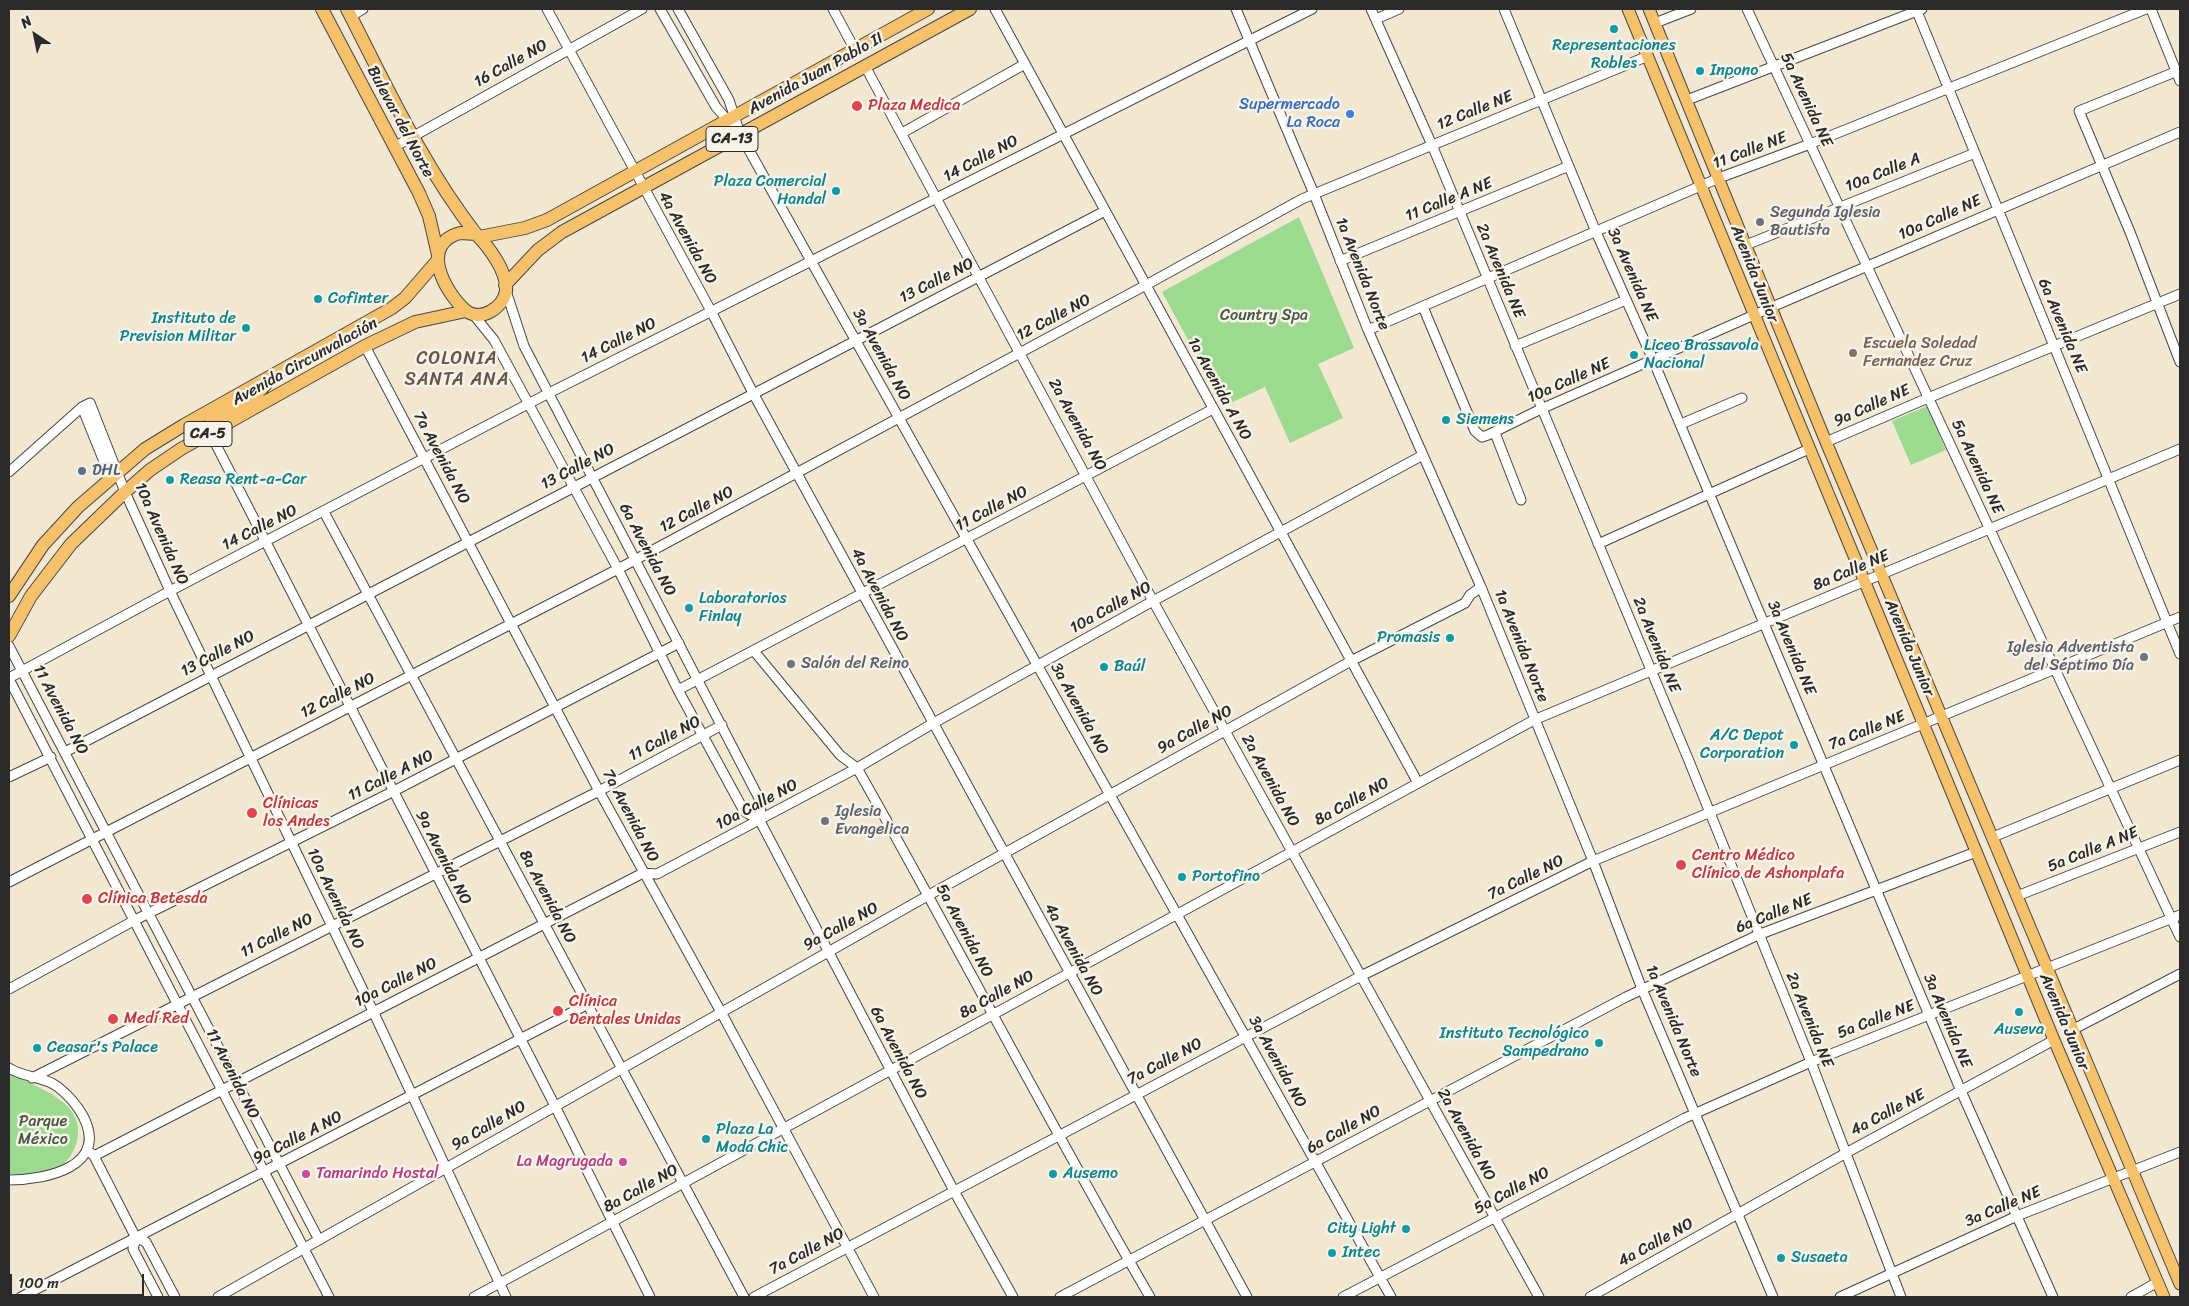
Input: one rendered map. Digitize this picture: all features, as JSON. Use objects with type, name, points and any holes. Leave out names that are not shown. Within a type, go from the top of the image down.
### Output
[{"type":"highway","name":"Bulevar del Norte","points":[[322,9],[420,193],[428,216],[437,258]]},
{"type":"highway","name":"Avenida Juan Pablo II","points":[[477,236],[525,228],[547,220],[928,9]]},
{"type":"highway","name":"Avenida Juan Pablo II","points":[[505,288],[538,250],[562,232],[970,9]]},
{"type":"highway","name":"Bulevar del Norte","points":[[349,12],[451,202],[477,236]]},
{"type":"highway","name":"CA-5","points":[[437,258],[448,238],[460,233],[477,236]]},
{"type":"highway","points":[[477,236],[486,244],[497,262],[505,288]]},
{"type":"highway","points":[[437,258],[445,284],[469,312]]},
{"type":"highway","name":"Avenida Circunvalación","points":[[9,596],[43,545],[78,508],[145,450],[184,425],[392,308],[405,298],[437,258]]},
{"type":"highway","name":"CA-5","points":[[469,312],[485,314],[493,311],[501,304],[505,288]]},
{"type":"highway","name":"Avenida Circunvalación","points":[[9,636],[31,596],[72,544],[150,470],[210,432],[365,346],[415,322],[469,312]]},
{"type":"highway","points":[[210,432],[208,428],[211,422],[252,398],[272,376]]},
{"type":"main road","name":"Avenida Junior","points":[[1628,9],[2054,1040],[2156,1283],[2164,1297]]},
{"type":"main road","name":"Avenida Junior","points":[[1649,9],[1826,442],[2131,1171],[2177,1270],[2180,1284]]},
{"type":"main road","points":[[2156,1283],[2177,1270]]},
{"type":"street","points":[[349,12],[363,9]]},
{"type":"street","name":"4a Avenida NO","points":[[547,9],[711,312],[752,394],[1068,974],[1138,1094],[1247,1297]]},
{"type":"street","name":"16 Calle NO","points":[[396,146],[642,9]]},
{"type":"street","name":"3a Avenida NO","points":[[660,9],[716,107],[730,118],[740,134],[1391,1297]]},
{"type":"street","name":"3a Avenida NO","points":[[678,9],[729,100],[730,118]]},
{"type":"street","points":[[833,9],[855,50]]},
{"type":"street","name":"1a Avenida A NO","points":[[995,9],[1418,783]]},
{"type":"street","name":"1a Avenida Norte","points":[[1236,9],[1314,194],[1368,330],[1481,587],[1593,861],[1642,989],[1773,1297]]},
{"type":"street","name":"14 Calle NO","points":[[9,679],[22,670],[170,591],[266,543],[549,393],[1062,133],[1249,42],[1312,9]]},
{"type":"street","name":"2a Avenida NE","points":[[1371,9],[1432,145],[1652,671],[1669,718],[1710,812],[1811,1062],[1891,1274],[1902,1297]]},
{"type":"street","points":[[1376,19],[1399,9]]},
{"type":"street","name":"3a Avenida NE","points":[[1504,9],[1596,232],[1653,360],[1928,1016],[2053,1297]]},
{"type":"street","points":[[1655,23],[1691,9]]},
{"type":"street","name":"5a Avenida NE","points":[[1746,9],[2111,789],[2139,848],[2176,916],[2180,937]]},
{"type":"street","points":[[1687,100],[1919,9]]},
{"type":"street","name":"6a Avenida NE","points":[[1919,9],[1975,153],[2180,654]]},
{"type":"street","name":"11 Calle NE","points":[[1368,330],[1719,178],[1810,144],[2146,9]]},
{"type":"street","points":[[2151,9],[2179,74],[2079,111],[2180,362]]},
{"type":"street","name":"12 Calle NE","points":[[1314,194],[1648,56]]},
{"type":"street","points":[[902,133],[1025,64]]},
{"type":"street","name":"2a Avenida NO","points":[[865,66],[1153,601],[1539,1297]]},
{"type":"street","name":"10a Calle NE","points":[[1495,434],[1541,409],[1772,307],[1998,208],[2180,132]]},
{"type":"street","name":"10a Calle A","points":[[1746,245],[1975,153]]},
{"type":"street","name":"11 Calle A NE","points":[[1340,261],[1569,166]]},
{"type":"street","name":"12 Calle NO","points":[[9,882],[618,570],[1314,194]]},
{"type":"street","name":"13 Calle NO","points":[[65,752],[306,624],[368,594],[1105,210]]},
{"type":"street","name":"6a Avenida NO","points":[[505,288],[524,346],[761,802],[760,821],[890,1071],[1013,1297]]},
{"type":"street","name":"9a Calle NE","points":[[1826,442],[2180,294]]},
{"type":"street","points":[[1515,346],[1626,300]]},
{"type":"street","points":[[1423,307],[1475,431],[1482,436],[1495,434],[1521,500]]},
{"type":"street","name":"6a Avenida NO","points":[[469,312],[494,340],[618,570],[678,690],[744,811],[760,821]]},
{"type":"street","name":"7a Avenida NO","points":[[365,346],[599,791],[721,1012],[874,1297]]},
{"type":"street","points":[[1680,424],[1742,398]]},
{"type":"street","name":"10a Avenida NO","points":[[9,472],[86,405],[115,476],[125,492],[170,591],[373,1011],[506,1297]]},
{"type":"street","name":"11 Calle NO","points":[[678,690],[1213,409]]},
{"type":"street","name":"9a Avenida NO","points":[[210,432],[306,624],[555,1106],[650,1297]]},
{"type":"street","points":[[1598,544],[1809,449]]},
{"type":"street","name":"8a Calle NE","points":[[1534,720],[2180,449]]},
{"type":"street","name":"10a Calle NO","points":[[9,1180],[40,1178],[57,1174],[91,1153],[237,1082],[643,873],[657,874],[857,768],[1153,601],[1423,455]]},
{"type":"street","name":"8a Avenida NO","points":[[324,512],[744,1297]]},
{"type":"street","name":"9a Calle NO","points":[[218,1297],[1110,794],[1351,660],[1465,603],[1470,595],[1481,587]]},
{"type":"street","name":"7a Calle NE","points":[[1593,861],[2180,617]]},
{"type":"street","name":"11 Calle A NO","points":[[9,990],[135,920],[392,792],[679,643]]},
{"type":"street","name":"11 Avenida NO","points":[[9,646],[319,1240]]},
{"type":"street","name":"5a Avenida NO","points":[[754,651],[840,755],[857,768],[929,895],[992,1015],[1150,1297]]},
{"type":"street","name":"11 Avenida NO","points":[[9,679],[330,1297]]},
{"type":"street","name":"8a Calle NO","points":[[474,1297],[1534,720]]},
{"type":"street","name":"11 Calle NO","points":[[32,1078],[599,791],[722,725]]},
{"type":"street","points":[[9,777],[51,757]]},
{"type":"street","points":[[1992,837],[2180,760]]},
{"type":"street","name":"5a Calle A NE","points":[[2017,896],[2180,832]]},
{"type":"street","name":"6a Calle NE","points":[[1642,989],[1758,934],[1976,852]]},
{"type":"street","name":"7a Calle NO","points":[[754,1297],[1361,976],[1593,861]]},
{"type":"street","name":"5a Calle NE","points":[[1695,1114],[1811,1062],[2176,916]]},
{"type":"street","points":[[2072,1030],[2180,974]]},
{"type":"street","name":"6a Calle NO","points":[[1060,1297],[1642,989]]},
{"type":"street","name":"9a Calle A NO","points":[[21,1297],[588,1004]]},
{"type":"street","name":"4a Calle NE","points":[[1738,1215],[1846,1153],[2054,1040]]},
{"type":"street","points":[[9,1068],[18,1074],[57,1085],[70,1098],[88,1126],[91,1153],[136,1238],[146,1242],[174,1297]]},
{"type":"street","name":"5a Calle NO","points":[[1343,1297],[1695,1114]]},
{"type":"street","name":"3a Calle NE","points":[[1840,1297],[2016,1216],[2180,1152]]},
{"type":"street","name":"4a Calle NO","points":[[1590,1297],[1738,1215]]},
{"type":"street","points":[[136,1238],[133,1249],[158,1297]]},
{"type":"street","points":[[2132,1297],[2156,1283]]},
{"type":"green space","name":"Country Spa","points":[[1299,217],[1354,348],[1318,364],[1343,418],[1290,443],[1265,387],[1224,406],[1162,292]]},
{"type":"green space","points":[[1927,406],[1946,450],[1911,465],[1892,421]]},
{"type":"green space","name":"Parque México","points":[[9,1073],[53,1095],[66,1105],[73,1114],[77,1124],[76,1146],[71,1156],[55,1171],[40,1176],[9,1174]]},
{"type":"place","name":"Representaciones Robles","points":[[1614,29]]},
{"type":"place","name":"Inpono","points":[[1700,71]]},
{"type":"place","name":"Plaza Medica","points":[[857,106]]},
{"type":"place","name":"Supermercado La Roca","points":[[1350,114]]},
{"type":"place","name":"Plaza Comercial Handal","points":[[836,191]]},
{"type":"place","name":"Segunda Iglesia Bautista","points":[[1760,222]]},
{"type":"place","name":"Cofinter","points":[[318,299]]},
{"type":"place","name":"Instituto de Prevision Militar","points":[[246,328]]},
{"type":"place","name":"Escuela Soledad Fernandez Cruz","points":[[1853,353]]},
{"type":"place","name":"Liceo Brassavola Nacional","points":[[1634,355]]},
{"type":"place","name":"Siemens","points":[[1446,420]]},
{"type":"place","name":"DHL","points":[[82,471]]},
{"type":"place","name":"Reasa Rent-a-Car","points":[[170,480]]},
{"type":"place","name":"Laboratorios Finlay","points":[[689,608]]},
{"type":"place","name":"Promasis","points":[[1450,638]]},
{"type":"place","name":"Iglesia Adventista del Séptimo Día","points":[[2144,657]]},
{"type":"place","name":"Salón del Reino","points":[[791,664]]},
{"type":"place","name":"Baúl","points":[[1104,667]]},
{"type":"place","name":"A/C Depot Corporation","points":[[1794,745]]},
{"type":"place","name":"Clínicas los Andes","points":[[252,813]]},
{"type":"place","name":"Iglesia Evangelica","points":[[825,821]]},
{"type":"place","name":"Centro Médico Clínico de Ashonplafa","points":[[1681,865]]},
{"type":"place","name":"Portofino","points":[[1182,877]]},
{"type":"place","name":"Clínica Betesda","points":[[87,899]]},
{"type":"place","name":"Clínica Dentales Unidas","points":[[558,1011]]},
{"type":"place","name":"Auseva","points":[[2019,1012]]},
{"type":"place","name":"Medí Red","points":[[113,1019]]},
{"type":"place","name":"Instituto Tecnológico Sampedrano","points":[[1599,1043]]},
{"type":"place","name":"Ceasar's Palace","points":[[37,1048]]},
{"type":"place","name":"Plaza La Moda Chic","points":[[706,1139]]},
{"type":"place","name":"La Magrugada","points":[[623,1162]]},
{"type":"place","name":"Tamarindo Hostal","points":[[306,1174]]},
{"type":"place","name":"Ausemo","points":[[1053,1174]]},
{"type":"place","name":"City Light","points":[[1406,1229]]},
{"type":"place","name":"Intec","points":[[1332,1253]]},
{"type":"place","name":"Susaeta","points":[[1781,1258]]},
{"type":"district","name":"COLONIA SANTA ANA","points":[[457,369]]}]
